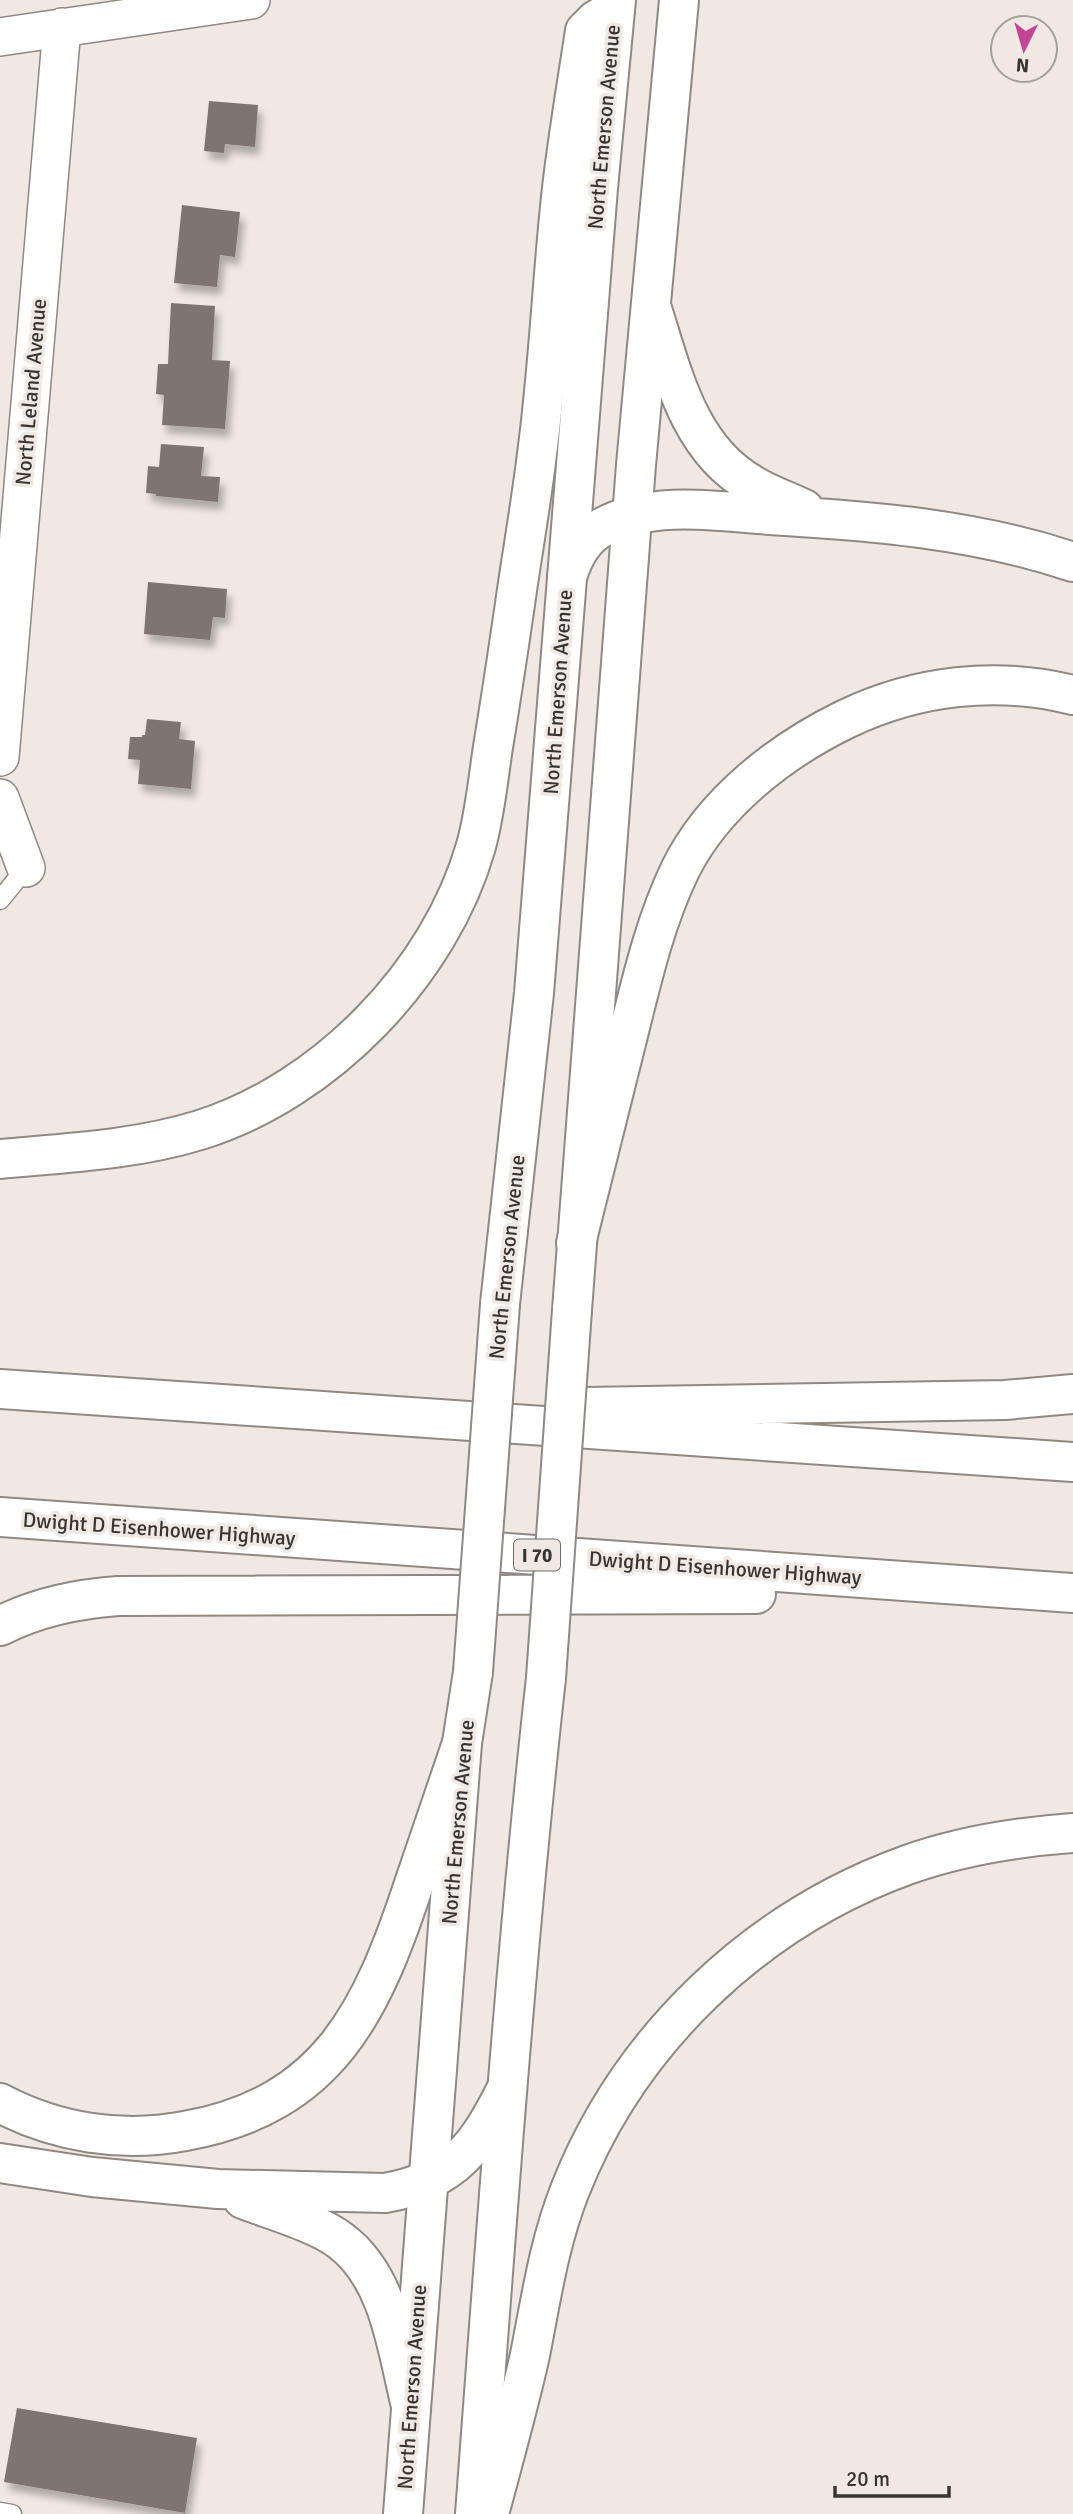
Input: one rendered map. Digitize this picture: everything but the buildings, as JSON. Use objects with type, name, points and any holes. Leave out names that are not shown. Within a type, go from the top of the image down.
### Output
[{"type":"main road","points":[[475,2514],[507,2088],[530,1823],[546,1678],[576,1243],[632,516],[679,0]]},
{"type":"main road","points":[[0,1159],[136,1145],[221,1123],[257,1106],[302,1080],[376,1015],[414,971],[451,909],[475,848],[490,770],[538,452],[562,187],[585,31],[615,4]]},
{"type":"main road","name":"North Emerson Avenue","points":[[402,2514],[462,1743],[473,1672],[500,1304],[534,993],[615,4]]},
{"type":"main road","points":[[651,306],[681,399],[703,439],[716,455],[750,484],[825,518]]},
{"type":"main road","points":[[566,577],[573,558],[591,535],[603,527],[632,516],[679,510],[825,518],[933,529],[977,537],[1073,562]]},
{"type":"main road","points":[[576,1243],[657,929],[681,869],[715,820],[733,800],[754,779],[805,740],[863,711],[895,700],[944,688],[986,685],[1049,689],[1073,695]]},
{"type":"main road","points":[[0,1389],[1073,1462]]},
{"type":"main road","points":[[329,1412],[1005,1400],[1073,1394]]},
{"type":"main road","name":"Dwight D Eisenhower Highway","points":[[0,1517],[1068,1592]]},
{"type":"main road","points":[[0,1626],[34,1611],[59,1604],[118,1596],[1068,1592]]},
{"type":"main road","points":[[0,2103],[24,2115],[69,2130],[120,2136],[149,2136],[197,2129],[240,2116],[262,2107],[308,2077],[328,2059],[361,2014],[383,1971],[462,1743]]},
{"type":"main road","points":[[489,2514],[529,2356],[544,2279],[569,2192],[601,2122],[650,2050],[694,2001],[749,1952],[776,1932],[836,1896],[885,1873],[947,1853],[1004,1841],[1073,1833]]},
{"type":"main road","points":[[0,2163],[92,2177],[218,2189],[368,2194],[404,2190],[428,2180],[465,2156],[484,2131],[507,2088]]},
{"type":"main road","points":[[218,2189],[326,2232],[355,2254],[379,2290],[387,2308],[411,2406]]},
{"type":"street","points":[[0,37],[251,0]]},
{"type":"street","name":"North Leland Avenue","points":[[0,757],[62,27]]},
{"type":"street","points":[[0,798],[26,868]]},
{"type":"lane","points":[[0,900],[26,868]]},
{"type":"lane","points":[[0,2512],[12,2514]]}]
